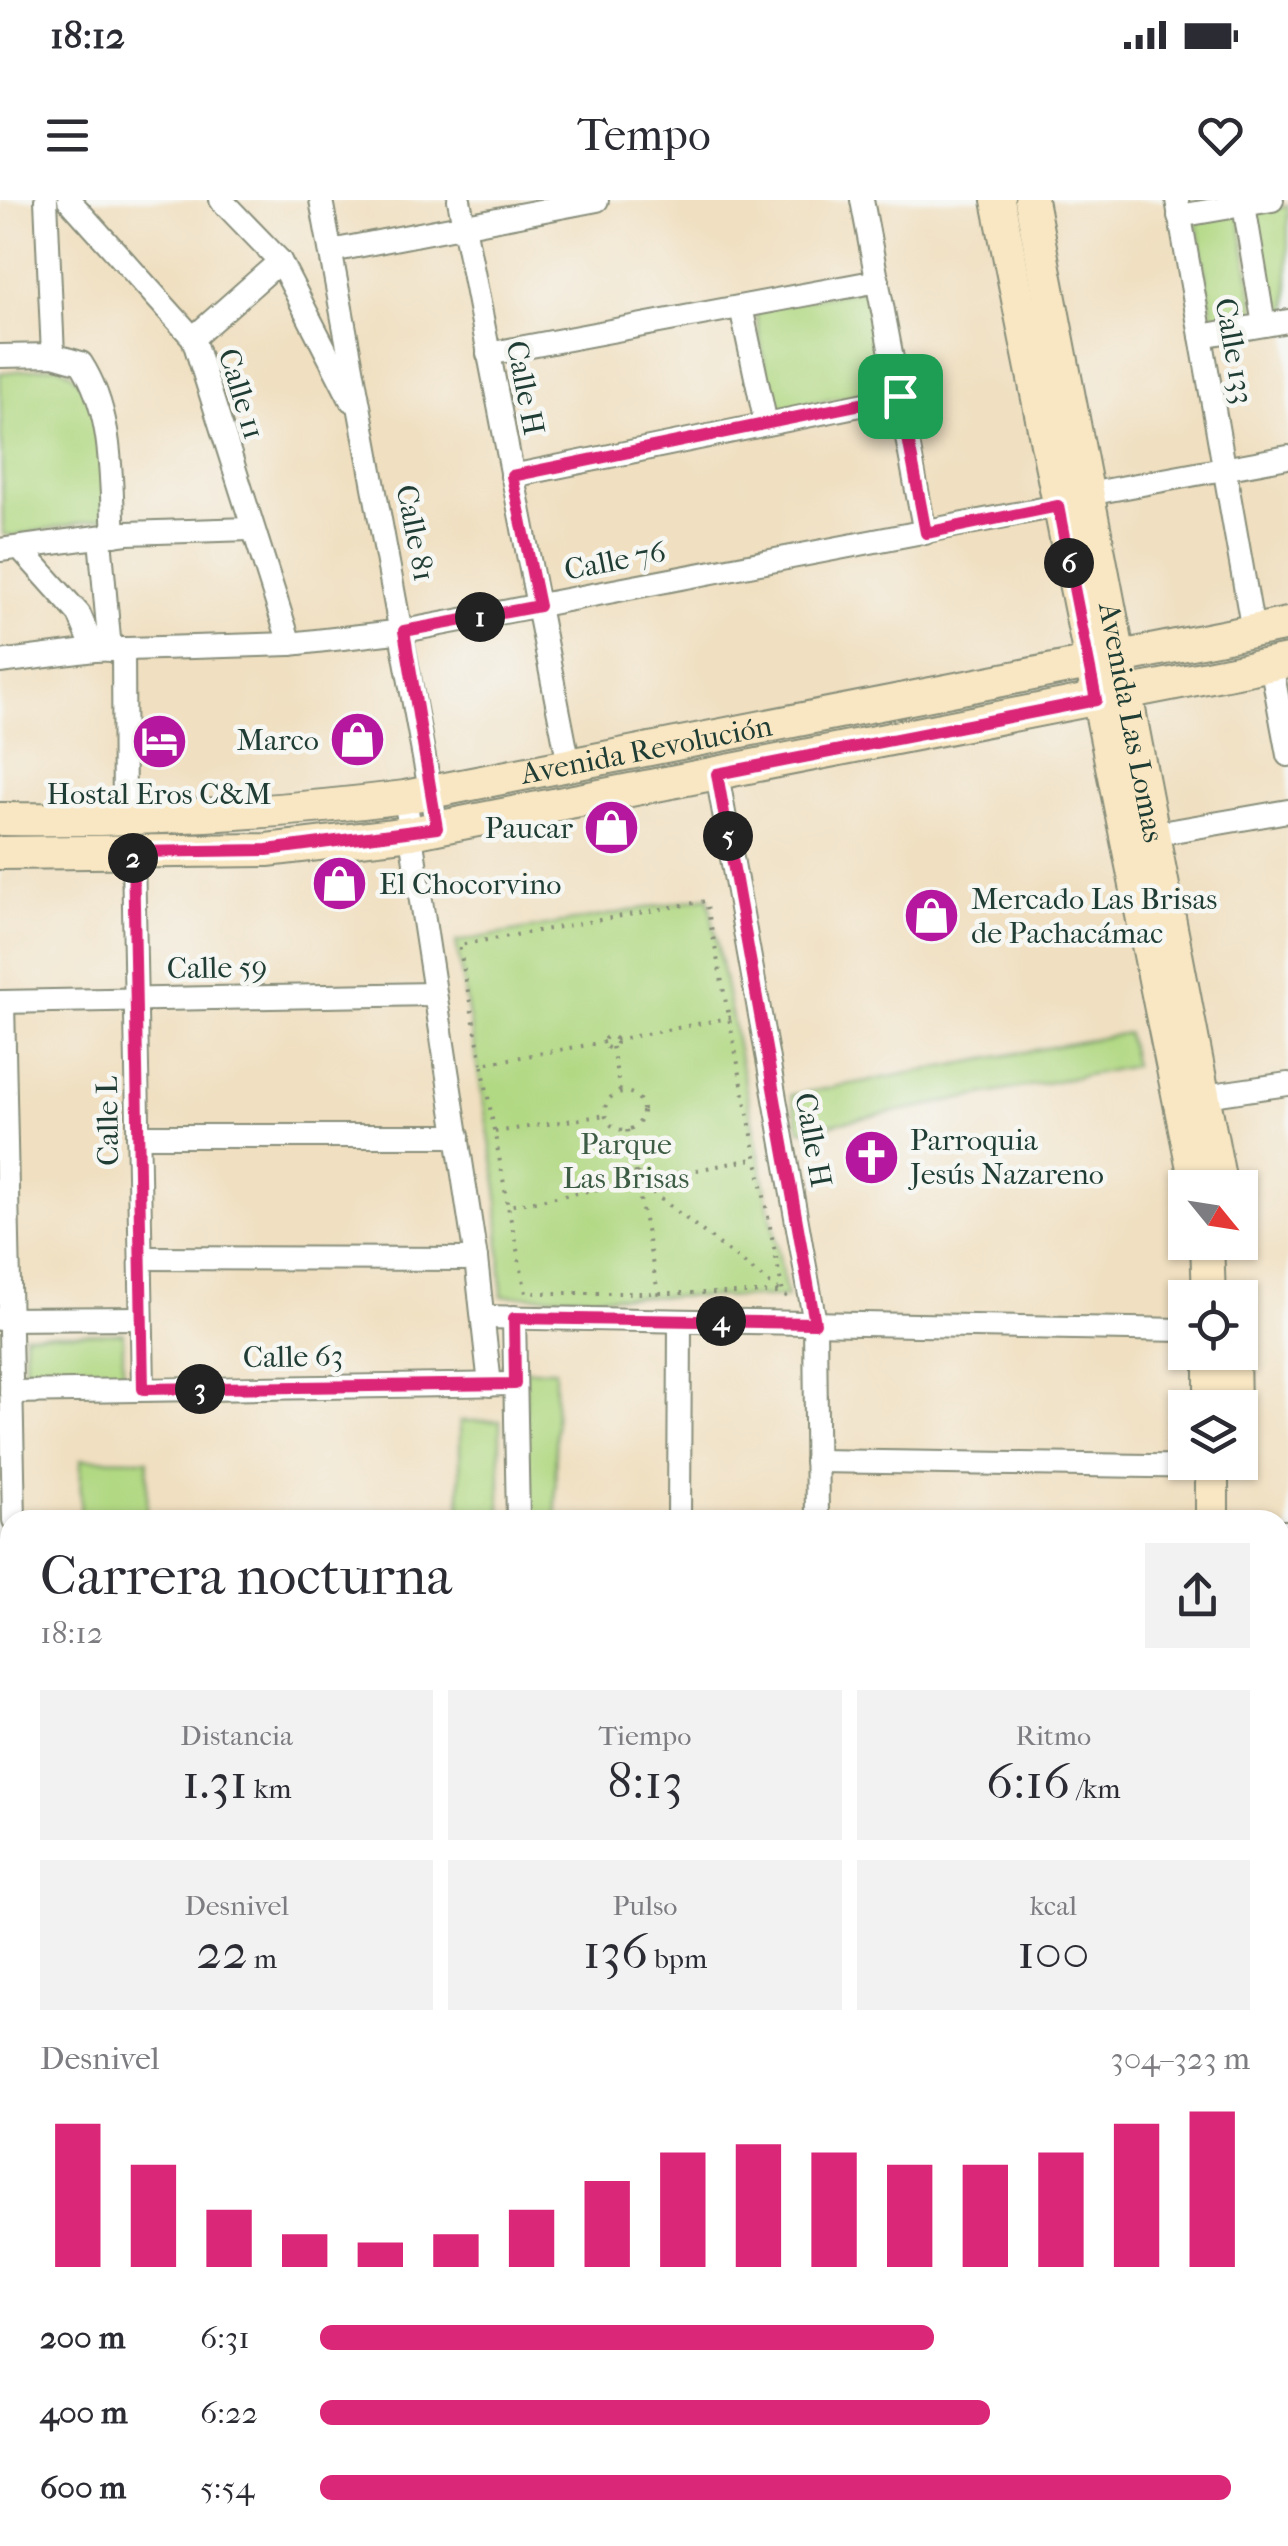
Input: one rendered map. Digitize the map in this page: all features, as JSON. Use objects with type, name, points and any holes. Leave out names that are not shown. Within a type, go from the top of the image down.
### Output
[{"type":"street","points":[[0,356],[53,355],[46,200]]},
{"type":"street","name":"Calle 11","points":[[69,200],[193,338],[250,530],[290,644]]},
{"type":"street","points":[[222,200],[280,262],[362,421]]},
{"type":"street","name":"Calle 81","points":[[320,200],[404,631],[424,830],[434,994],[476,1259],[490,1385]]},
{"type":"street","name":"Calle H","points":[[459,200],[569,764]]},
{"type":"street","points":[[331,252],[597,200]]},
{"type":"street","points":[[862,200],[926,533]]},
{"type":"street","name":"Avenida Las Lomas","points":[[998,200],[1073,500],[1105,660],[1194,1170]]},
{"type":"street","name":"Avenida Las Lomas","points":[[1031,200],[1073,500]]},
{"type":"street","points":[[1178,208],[1272,200]]},
{"type":"street","points":[[1201,336],[1276,323],[1244,205]]},
{"type":"street","name":"Calle 133","points":[[1178,208],[1253,631]]},
{"type":"street","points":[[193,338],[280,262]]},
{"type":"street","points":[[488,354],[878,281]]},
{"type":"street","points":[[741,306],[766,424]]},
{"type":"street","name":"Calle L","points":[[53,355],[81,363],[95,384],[106,428],[109,650],[129,836],[143,1389]]},
{"type":"street","points":[[512,476],[900,396]]},
{"type":"street","name":"Calle 76","points":[[0,662],[109,650],[290,644],[404,631],[926,533],[1288,458]]},
{"type":"street","points":[[6,549],[107,537],[250,530]]},
{"type":"street","points":[[6,549],[79,614],[109,650]]},
{"type":"street","name":"Avenida Revolución","points":[[0,853],[418,794],[1288,624]]},
{"type":"street","points":[[1280,662],[1288,754]]},
{"type":"street","name":"Avenida Revolución","points":[[0,819],[267,850],[424,830],[1280,662]]},
{"type":"street","name":"Avenida Las Lomas","points":[[1111,696],[1150,835],[1218,1170]]},
{"type":"street","name":"Calle H","points":[[717,774],[815,1323],[817,1510]]},
{"type":"street","points":[[1150,835],[1288,811]]},
{"type":"street","name":"Calle 59","points":[[2,1002],[434,994]]},
{"type":"street","points":[[2,1002],[5,1319],[14,1510]]},
{"type":"street","points":[[1205,1096],[1288,1084]]},
{"type":"street","points":[[138,1136],[458,1136]]},
{"type":"street","points":[[140,1258],[476,1259]]},
{"type":"street","points":[[484,1317],[1168,1330]]},
{"type":"street","points":[[5,1319],[142,1318]]},
{"type":"street","points":[[514,1318],[518,1510]]},
{"type":"street","points":[[672,1320],[679,1510]]},
{"type":"street","name":"Calle 63","points":[[11,1392],[515,1384]]},
{"type":"street","points":[[816,1462],[1168,1464]]},
{"type":"street","points":[[1213,1510],[1217,1480]]},
{"type":"street","points":[[1223,1480],[1231,1510]]},
{"type":"path","points":[[706,901],[783,1293],[526,1293],[459,945],[706,901]]},
{"type":"path","points":[[604,1042],[608,1036],[615,1040],[759,1012]]},
{"type":"path","points":[[615,1040],[612,1047],[620,1093]]},
{"type":"path","points":[[482,1064],[604,1042],[612,1047]]},
{"type":"path","points":[[620,1093],[632,1094],[643,1109],[641,1120],[628,1130],[614,1128],[606,1114],[609,1100],[620,1093]]},
{"type":"path","points":[[494,1132],[606,1114]]},
{"type":"path","points":[[628,1130],[636,1174],[642,1185],[659,1295],[672,1320]]},
{"type":"path","points":[[508,1206],[630,1183],[642,1185],[784,1152]]},
{"type":"path","points":[[630,1183],[636,1174]]},
{"type":"path","points":[[642,1185],[783,1293],[815,1323]]},
{"type":"path","points":[[0,2146],[0,2154]]},
{"type":"green space","points":[[1288,206],[1288,311],[1271,314],[1253,212]]},
{"type":"green space","points":[[1238,212],[1257,318],[1214,325],[1196,220]]},
{"type":"green space","points":[[872,287],[890,389],[772,410],[755,309]]},
{"type":"green space","points":[[57,366],[73,375],[94,409],[114,516],[13,536],[3,534],[0,373]]},
{"type":"green space","name":"Parque Las Brisas","points":[[708,897],[787,1297],[502,1296],[497,1183],[456,942]]},
{"type":"green space","points":[[1127,1033],[1134,1066],[800,1130],[791,1095]]},
{"type":"green space","points":[[123,1333],[123,1380],[25,1381],[25,1334]]},
{"type":"green space","points":[[525,1370],[555,1370],[556,1510],[527,1510]]},
{"type":"green space","points":[[460,1421],[500,1421],[500,1510],[460,1510]]},
{"type":"green space","points":[[81,1459],[148,1460],[147,1510],[80,1510]]},
{"type":"place","name":"Marco","points":[[358,740]]},
{"type":"place","name":"Hostal Eros C&M","points":[[159,742]]},
{"type":"place","name":"Paucar","points":[[612,828]]},
{"type":"place","name":"El Chocorvino","points":[[340,884]]},
{"type":"place","name":"Mercado Las Brisas de Pachacámac","points":[[932,916]]},
{"type":"place","name":"Parroquia Jesús Nazareno","points":[[871,1157]]},
{"type":"route","points":[[900,396],[926,533],[1058,506],[1096,700],[717,774],[815,1323],[514,1318],[515,1384],[143,1389],[133,852],[267,850],[437,828],[404,631],[539,606],[512,476],[900,396]]}]
